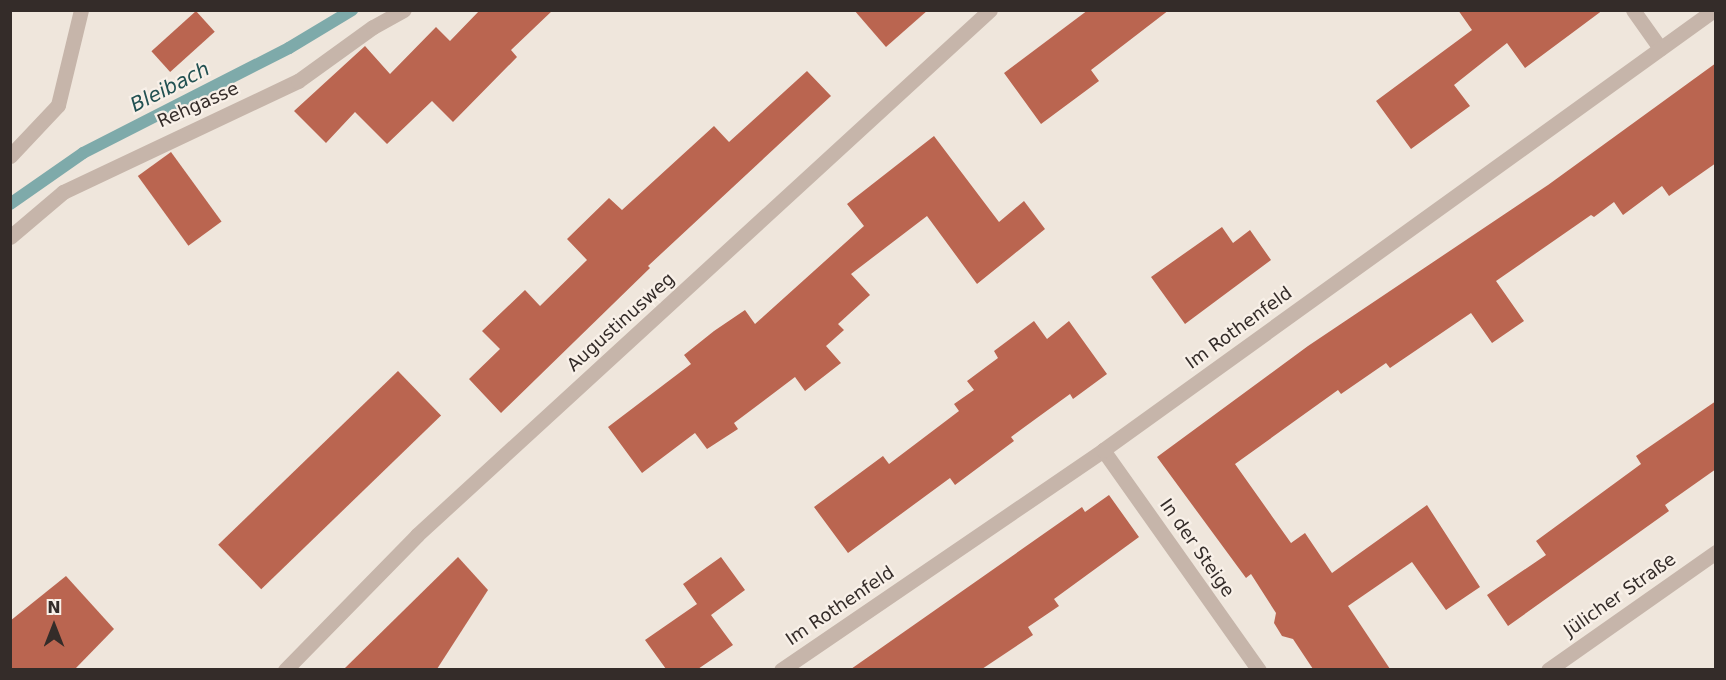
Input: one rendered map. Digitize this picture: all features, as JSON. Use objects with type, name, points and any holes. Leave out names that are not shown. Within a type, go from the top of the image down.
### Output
[{"type":"street","points":[[10,156],[58,105],[81,10]]},
{"type":"street","name":"Rehgasse","points":[[10,237],[63,192],[298,81],[373,27],[404,10]]},
{"type":"street","name":"Augustinusweg","points":[[285,669],[417,535],[990,10]]},
{"type":"street","points":[[1633,10],[1660,48]]},
{"type":"street","name":"Im Rothenfeld","points":[[781,669],[1103,450],[1714,10]]},
{"type":"street","name":"In der Steige","points":[[1103,450],[1259,669]]},
{"type":"street","name":"Jülicher Straße","points":[[1548,669],[1716,552]]},
{"type":"building","points":[[480,10],[553,10],[511,50],[517,57],[453,122],[432,101],[387,144],[355,112],[326,143],[294,111],[365,46],[390,74],[436,27],[450,41]]},
{"type":"building","points":[[854,10],[928,10],[886,47]]},
{"type":"building","points":[[1088,10],[1169,10],[1091,70],[1099,81],[1041,124],[1004,73]]},
{"type":"building","points":[[1458,10],[1603,10],[1525,68],[1507,43],[1454,85],[1470,106],[1411,149],[1376,101],[1472,30]]},
{"type":"building","points":[[196,11],[215,32],[170,72],[151,51]]},
{"type":"building","points":[[1716,63],[1716,163],[1669,196],[1662,186],[1623,215],[1614,202],[1594,217],[1591,215],[1496,281],[1524,321],[1492,343],[1471,313],[1390,368],[1386,363],[1341,394],[1338,390],[1235,464],[1291,543],[1305,533],[1332,573],[1427,505],[1480,587],[1446,610],[1412,562],[1348,606],[1390,669],[1313,669],[1293,639],[1282,636],[1274,623],[1276,613],[1251,574],[1246,578],[1157,457],[1308,346],[1548,185]]},
{"type":"building","points":[[807,71],[831,96],[648,266],[650,268],[501,413],[469,379],[500,349],[482,331],[525,290],[540,306],[587,260],[567,239],[609,198],[622,210],[714,126],[729,142]]},
{"type":"building","points":[[934,136],[999,222],[1024,201],[1045,229],[977,284],[927,216],[851,274],[870,295],[838,324],[844,330],[826,346],[841,363],[805,391],[795,377],[734,423],[738,429],[707,449],[695,433],[642,473],[608,427],[691,364],[684,355],[714,331],[745,310],[755,324],[864,226],[847,204]]},
{"type":"building","points":[[171,152],[222,222],[188,246],[138,176]]},
{"type":"building","points":[[1222,227],[1233,243],[1250,230],[1271,260],[1185,324],[1151,277]]},
{"type":"building","points":[[1034,321],[1047,339],[1069,321],[1107,374],[1073,399],[1070,394],[1041,415],[1011,437],[1014,441],[955,485],[950,478],[848,553],[814,507],[883,456],[889,464],[959,411],[954,404],[974,390],[967,381],[998,358],[994,351]]},
{"type":"building","points":[[398,371],[441,416],[261,589],[218,545]]},
{"type":"building","points":[[1716,401],[1716,469],[1665,505],[1669,511],[1508,626],[1487,595],[1546,555],[1536,541],[1641,464],[1636,456]]},
{"type":"building","points":[[1109,495],[1139,537],[1054,599],[1059,606],[1028,627],[1033,635],[982,669],[851,669],[1082,507],[1085,512]]},
{"type":"building","points":[[458,557],[488,590],[437,669],[344,669]]},
{"type":"building","points":[[721,557],[745,590],[711,615],[733,645],[698,669],[666,669],[645,640],[697,604],[683,584]]},
{"type":"building","points":[[66,576],[114,629],[75,669],[10,669],[10,621]]},
{"type":"waterway","name":"Bleibach","points":[[10,204],[83,153],[289,48],[352,10]]}]
